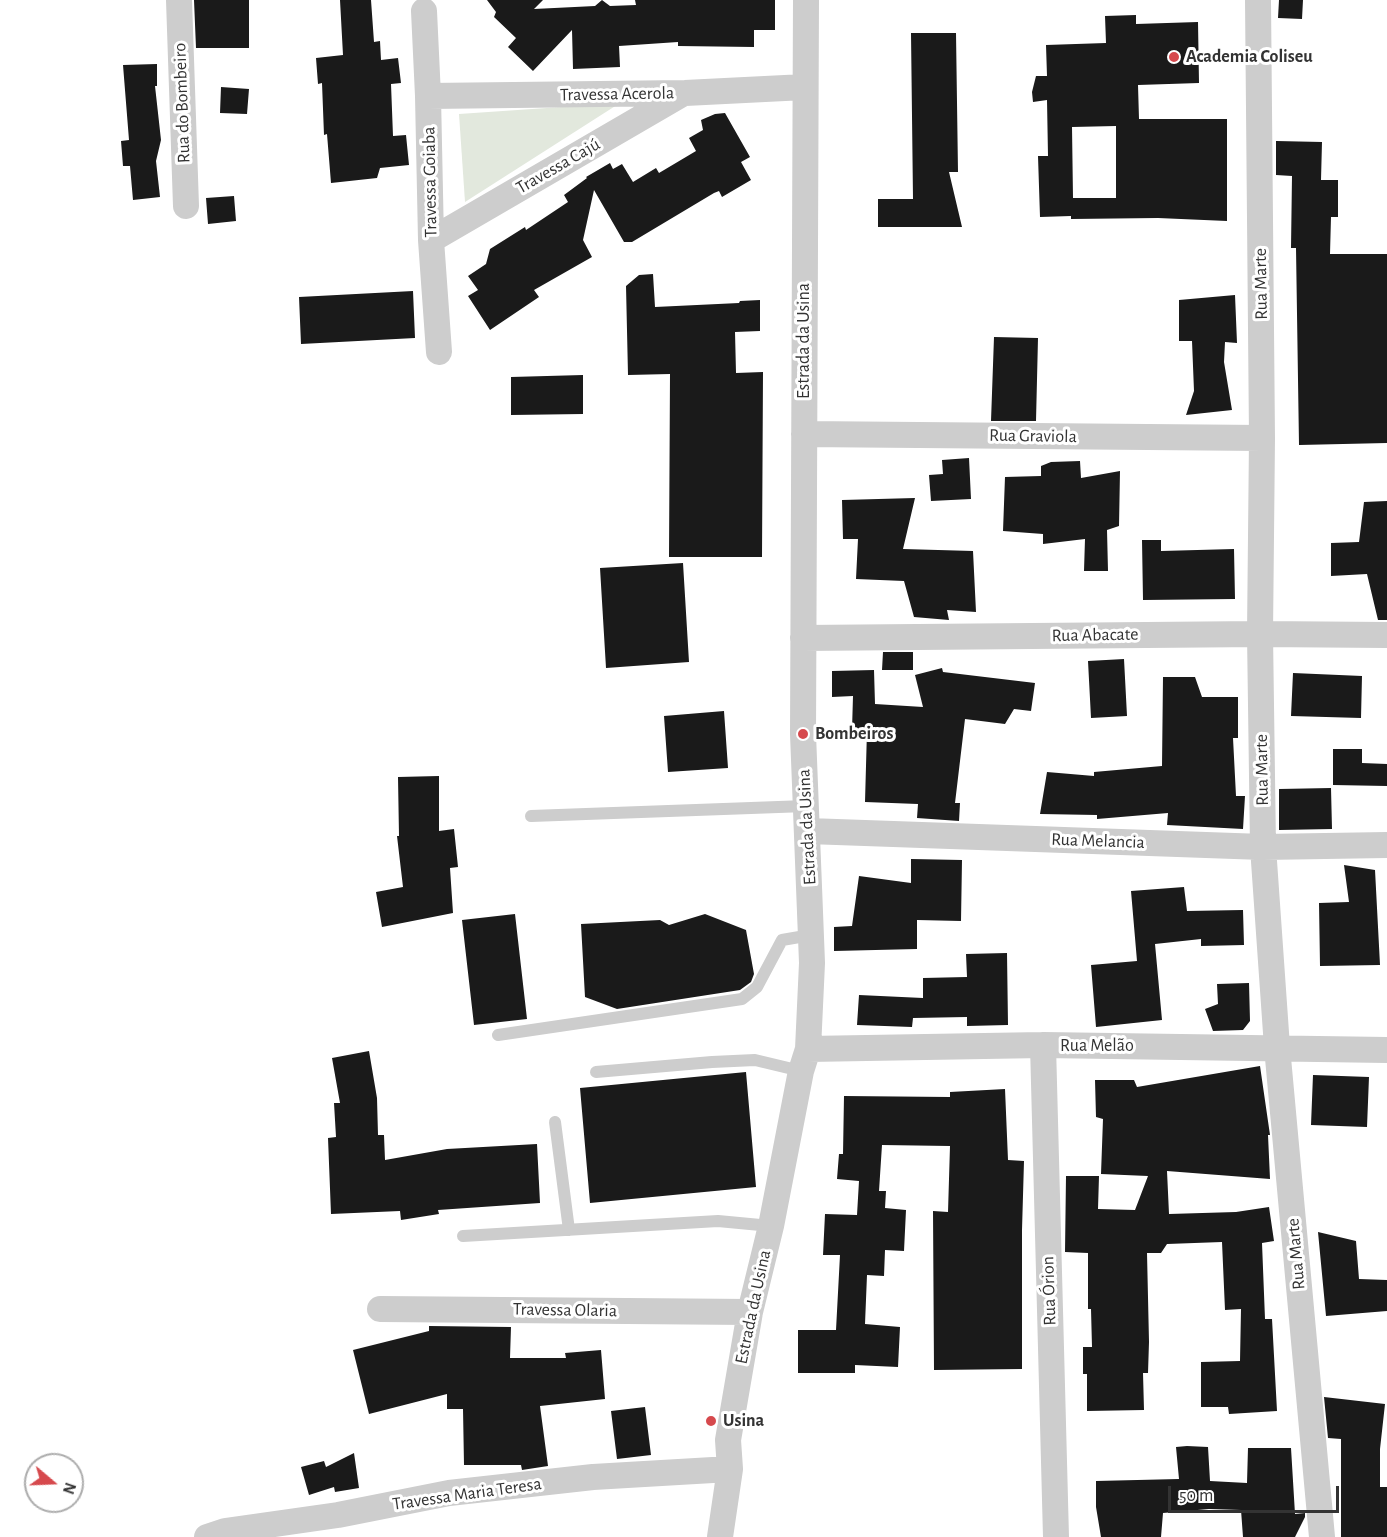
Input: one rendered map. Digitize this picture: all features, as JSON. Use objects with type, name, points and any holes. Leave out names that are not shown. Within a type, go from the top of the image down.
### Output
[{"type":"street","name":"Rua do Bombeiro","points":[[179,0],[186,207]]},
{"type":"street","name":"Estrada da Usina","points":[[720,1537],[730,1469],[728,1440],[750,1312],[771,1226],[804,1060],[812,963],[803,734],[806,0]]},
{"type":"street","name":"Rua Marte","points":[[1258,0],[1263,847],[1277,1047],[1322,1537]]},
{"type":"street","name":"Travessa Goiaba","points":[[424,11],[431,240],[439,352]]},
{"type":"street","name":"Travessa Acerola","points":[[428,96],[685,93],[805,87]]},
{"type":"street","name":"Travessa Cajú","points":[[431,240],[685,93]]},
{"type":"street","name":"Rua Graviola","points":[[804,434],[1262,438]]},
{"type":"street","name":"Rua Abacate","points":[[803,638],[1387,635]]},
{"type":"street","name":"Rua Melancia","points":[[807,819],[1263,847],[1387,845]]},
{"type":"street","name":"Rua Melão","points":[[804,1060],[1042,1046],[1387,1050]]},
{"type":"street","name":"Rua Órion","points":[[1042,1046],[1056,1537]]},
{"type":"street","name":"Travessa Olaria","points":[[380,1309],[750,1312]]},
{"type":"street","name":"Travessa Maria Teresa","points":[[220,1535],[449,1493],[593,1477],[730,1469]]},
{"type":"lane","points":[[531,816],[807,819]]},
{"type":"lane","points":[[498,1035],[742,999],[757,987],[782,940],[811,935]]},
{"type":"lane","points":[[596,1072],[712,1062],[804,1060]]},
{"type":"lane","points":[[555,1122],[569,1230]]},
{"type":"lane","points":[[463,1236],[718,1221],[771,1226]]},
{"type":"shaded area","points":[[620,103],[465,202],[459,114]]},
{"type":"building","points":[[194,0],[249,0],[249,48],[196,48]]},
{"type":"building","points":[[340,0],[371,0],[374,42],[380,41],[381,60],[398,58],[401,83],[391,84],[393,136],[406,135],[409,165],[380,168],[377,178],[331,183],[327,134],[324,135],[322,83],[318,84],[316,58],[343,55]]},
{"type":"building","points":[[487,0],[543,0],[534,9],[595,6],[602,0],[610,6],[636,5],[635,0],[775,0],[775,30],[754,30],[754,47],[678,46],[678,42],[619,46],[620,67],[573,69],[572,30],[533,71],[508,47],[516,38],[494,17],[496,12]]},
{"type":"building","points":[[1279,0],[1303,0],[1302,19],[1278,18]]},
{"type":"building","points":[[1136,15],[1136,24],[1198,22],[1199,83],[1138,85],[1139,119],[1227,119],[1227,221],[1040,217],[1038,156],[1048,156],[1047,100],[1033,102],[1032,92],[1036,76],[1047,76],[1046,45],[1106,43],[1105,16]],"holes":[[[1116,126],[1116,198],[1073,198],[1072,127]]]},
{"type":"building","points":[[911,33],[956,33],[958,172],[949,172],[962,227],[878,227],[878,199],[913,199]]},
{"type":"building","points":[[157,64],[157,86],[155,86],[161,140],[156,161],[160,197],[133,200],[130,166],[123,166],[121,141],[129,140],[123,65]]},
{"type":"building","points":[[221,87],[249,89],[247,114],[220,113]]},
{"type":"building","points":[[725,113],[750,157],[741,162],[751,180],[722,197],[719,191],[714,193],[632,242],[624,242],[594,190],[583,240],[592,257],[534,290],[539,297],[490,330],[468,296],[478,290],[468,276],[486,264],[490,249],[525,227],[526,230],[568,202],[564,195],[586,177],[610,163],[613,169],[622,164],[633,182],[656,168],[659,173],[696,151],[689,138],[703,130],[701,120],[715,114]]},
{"type":"building","points":[[1276,141],[1322,142],[1321,180],[1338,180],[1338,217],[1331,217],[1330,254],[1387,254],[1387,443],[1299,445],[1296,248],[1291,248],[1292,176],[1276,175]]},
{"type":"building","points":[[234,196],[236,221],[208,224],[206,198]]},
{"type":"building","points":[[653,274],[655,307],[760,300],[760,331],[735,332],[736,373],[763,372],[762,557],[669,557],[670,374],[628,375],[626,286],[639,275]]},
{"type":"building","points":[[413,291],[415,338],[301,344],[299,297]]},
{"type":"building","points":[[1235,295],[1237,343],[1225,342],[1224,362],[1232,410],[1186,415],[1194,391],[1192,341],[1179,341],[1179,300]]},
{"type":"building","points":[[994,337],[1038,338],[1036,421],[991,421]]},
{"type":"building","points":[[583,375],[583,414],[511,415],[511,377]]},
{"type":"building","points":[[969,458],[971,499],[931,501],[929,475],[943,474],[942,460]]},
{"type":"building","points":[[1080,461],[1081,478],[1120,471],[1119,526],[1107,530],[1108,571],[1084,571],[1085,539],[1043,544],[1043,534],[1003,531],[1005,477],[1041,476],[1041,466],[1051,462]]},
{"type":"building","points":[[915,498],[903,549],[973,551],[976,612],[947,610],[949,620],[914,617],[904,581],[856,579],[858,539],[843,539],[842,500]]},
{"type":"building","points":[[1387,501],[1387,620],[1378,620],[1367,574],[1331,576],[1331,543],[1359,542],[1364,502]]},
{"type":"building","points":[[1142,540],[1161,540],[1161,551],[1234,549],[1235,599],[1143,600]]},
{"type":"building","points":[[683,563],[689,662],[606,668],[600,568]]},
{"type":"building","points":[[883,652],[913,652],[913,670],[882,670]]},
{"type":"building","points":[[1124,659],[1127,716],[1091,718],[1088,661]]},
{"type":"building","points":[[942,668],[943,672],[1035,683],[1031,711],[1014,709],[1005,724],[965,719],[955,803],[960,803],[959,821],[917,818],[918,804],[865,802],[867,730],[852,730],[853,696],[832,697],[832,671],[874,670],[875,704],[923,707],[915,675]]},
{"type":"building","points":[[1293,673],[1362,676],[1361,718],[1291,716]]},
{"type":"building","points":[[1163,677],[1195,677],[1202,697],[1238,697],[1238,738],[1233,738],[1236,796],[1245,796],[1243,829],[1167,825],[1168,813],[1097,819],[1097,815],[1040,814],[1047,772],[1094,776],[1094,772],[1162,766]]},
{"type":"building","points":[[724,711],[728,768],[668,772],[664,716]]},
{"type":"building","points":[[1333,749],[1362,749],[1362,763],[1387,764],[1387,786],[1333,785]]},
{"type":"building","points":[[439,776],[439,831],[454,829],[458,867],[450,868],[453,913],[382,927],[376,892],[403,887],[397,836],[399,836],[398,777]]},
{"type":"building","points":[[1331,788],[1332,829],[1279,830],[1279,789]]},
{"type":"building","points":[[911,859],[962,860],[961,921],[917,920],[917,949],[834,951],[834,927],[852,926],[859,876],[911,883]]},
{"type":"building","points":[[1344,865],[1375,870],[1380,965],[1320,966],[1319,903],[1349,902]]},
{"type":"building","points":[[1184,887],[1187,911],[1243,910],[1244,945],[1201,946],[1201,939],[1155,944],[1162,1020],[1096,1027],[1091,965],[1137,961],[1131,891]]},
{"type":"building","points":[[515,914],[527,1019],[474,1025],[462,920]]},
{"type":"building","points":[[705,914],[746,930],[754,974],[751,982],[740,990],[617,1009],[585,997],[581,924],[660,920],[669,925]]},
{"type":"building","points":[[1007,953],[1008,1025],[967,1026],[967,1017],[913,1018],[912,1027],[857,1025],[859,995],[923,998],[923,978],[967,977],[966,954]]},
{"type":"building","points":[[1249,983],[1250,1021],[1243,1030],[1213,1031],[1205,1009],[1218,1004],[1217,984]]},
{"type":"building","points":[[369,1051],[377,1098],[378,1135],[384,1135],[385,1160],[447,1149],[537,1144],[540,1203],[438,1210],[439,1214],[401,1220],[400,1211],[331,1214],[328,1138],[336,1137],[334,1103],[340,1103],[332,1058]]},
{"type":"building","points":[[1260,1066],[1270,1135],[1268,1135],[1270,1179],[1167,1171],[1169,1214],[1236,1212],[1269,1207],[1274,1241],[1262,1243],[1265,1319],[1272,1319],[1277,1411],[1229,1414],[1228,1407],[1201,1407],[1201,1362],[1240,1361],[1241,1309],[1225,1310],[1222,1242],[1167,1244],[1161,1253],[1147,1253],[1149,1342],[1148,1373],[1143,1373],[1144,1410],[1087,1411],[1087,1374],[1083,1374],[1083,1347],[1092,1347],[1091,1309],[1088,1309],[1088,1253],[1065,1252],[1066,1176],[1099,1176],[1098,1209],[1135,1210],[1148,1176],[1101,1174],[1103,1119],[1096,1117],[1095,1080],[1134,1080],[1137,1087]]},
{"type":"building","points":[[746,1072],[756,1187],[590,1203],[580,1088]]},
{"type":"building","points":[[1313,1075],[1369,1077],[1367,1127],[1311,1125]]},
{"type":"building","points":[[1005,1089],[1008,1160],[1024,1161],[1022,1369],[934,1370],[933,1211],[948,1212],[950,1146],[882,1145],[879,1191],[886,1191],[885,1208],[906,1210],[904,1251],[885,1250],[884,1276],[867,1275],[865,1324],[900,1327],[898,1367],[855,1365],[855,1373],[798,1373],[798,1330],[836,1330],[840,1255],[823,1255],[825,1214],[857,1215],[859,1181],[837,1179],[839,1154],[843,1154],[844,1096],[950,1097],[950,1092]]},
{"type":"building","points":[[1318,1232],[1356,1241],[1359,1279],[1387,1280],[1387,1311],[1326,1316]]},
{"type":"building","points":[[429,1326],[511,1327],[510,1358],[566,1358],[565,1353],[601,1350],[605,1399],[540,1406],[548,1466],[522,1470],[521,1465],[464,1465],[463,1409],[447,1409],[447,1394],[369,1414],[353,1350],[429,1331]]},
{"type":"building","points":[[1324,1397],[1385,1404],[1380,1449],[1380,1487],[1387,1487],[1387,1537],[1341,1537],[1341,1439],[1328,1438]]},
{"type":"building","points":[[645,1407],[651,1455],[617,1459],[611,1411]]},
{"type":"building","points":[[1176,1447],[1208,1447],[1210,1481],[1247,1483],[1248,1448],[1291,1448],[1295,1514],[1305,1513],[1295,1537],[1243,1537],[1241,1510],[1209,1509],[1163,1513],[1161,1537],[1101,1537],[1096,1507],[1096,1481],[1179,1479]]},
{"type":"building","points":[[354,1453],[359,1488],[335,1492],[334,1487],[309,1495],[301,1467],[324,1461],[326,1467]]},
{"type":"place","name":"Academia Coliseu","points":[[1174,57]]},
{"type":"place","name":"Bombeiros","points":[[803,734]]},
{"type":"place","name":"Usina","points":[[711,1421]]}]
